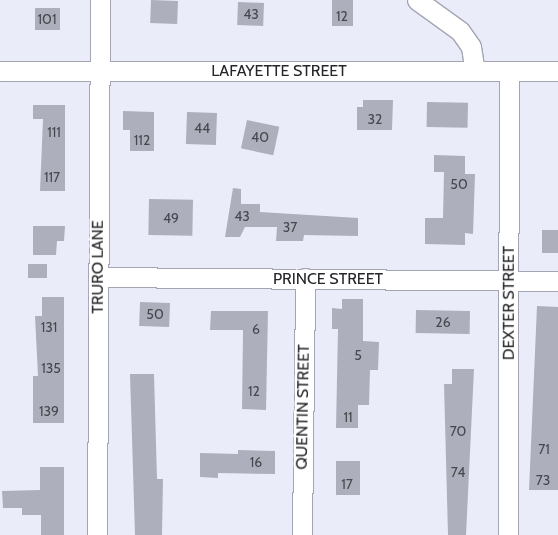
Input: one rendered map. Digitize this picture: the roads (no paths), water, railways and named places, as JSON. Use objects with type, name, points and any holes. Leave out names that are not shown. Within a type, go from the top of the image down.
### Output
[{"type":"street","name":"TRURO LANE","points":[[97,535],[100,0]]},
{"type":"street","points":[[417,0],[460,31],[471,46],[475,71]]},
{"type":"street","name":"LAFAYETTE STREET","points":[[0,71],[558,72]]},
{"type":"street","name":"DEXTER STREET","points":[[508,535],[509,72]]},
{"type":"street","name":"PRINCE STREET","points":[[98,277],[558,281]]},
{"type":"street","name":"QUENTIN STREET","points":[[302,535],[305,278]]}]
